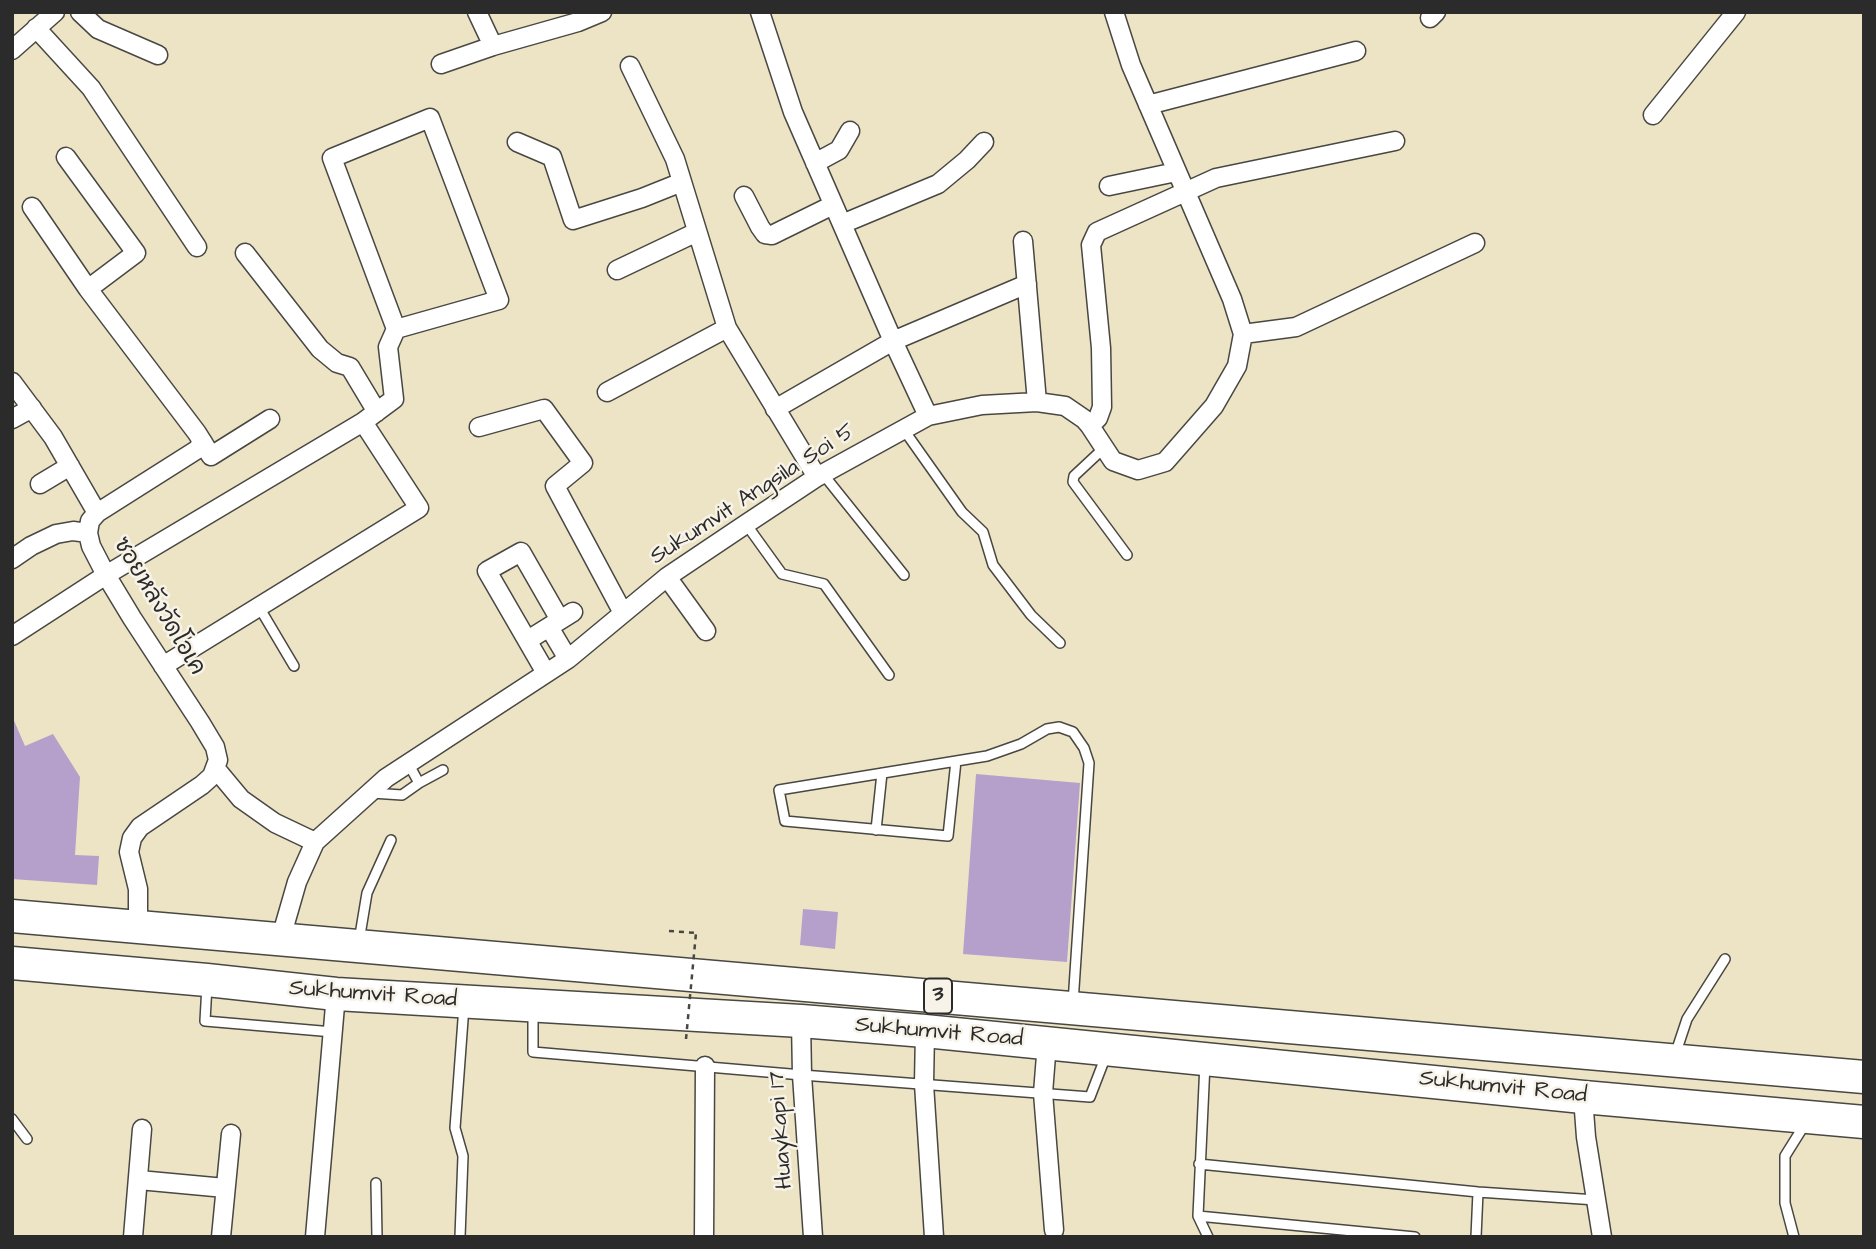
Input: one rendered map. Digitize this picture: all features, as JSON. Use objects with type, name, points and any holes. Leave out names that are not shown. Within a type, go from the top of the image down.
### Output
[{"type":"highway","name":"Sukhumvit Road","points":[[12,916],[1864,1077]]},
{"type":"highway","name":"Sukhumvit Road","points":[[12,963],[335,994],[801,1021],[925,1031],[1583,1097],[1864,1122]]},
{"type":"street","points":[[80,12],[98,29],[158,55]]},
{"type":"street","points":[[477,12],[493,46]]},
{"type":"street","points":[[441,64],[576,17],[602,12]]},
{"type":"street","points":[[760,12],[793,112],[928,416]]},
{"type":"street","name":"Sukumvit Angsila Soi 5","points":[[280,940],[297,882],[315,842],[386,778],[568,659],[667,577],[746,524],[820,476],[928,416],[982,405],[1037,402],[1065,406],[1084,419],[1113,461],[1138,470],[1165,462],[1214,405],[1237,366],[1243,334],[1232,299],[1131,65],[1114,12]]},
{"type":"street","points":[[1653,115],[1736,12]]},
{"type":"street","points":[[12,50],[53,13]]},
{"type":"street","points":[[36,28],[91,88],[197,247]]},
{"type":"street","points":[[1148,105],[1356,51]]},
{"type":"street","points":[[630,65],[675,159],[727,328],[775,409],[820,476]]},
{"type":"street","points":[[12,636],[106,575],[370,417],[394,399],[388,346],[396,330],[332,158],[430,118],[499,300],[396,330]]},
{"type":"street","points":[[815,163],[839,150],[850,131]]},
{"type":"street","points":[[1090,426],[1098,418],[1102,407],[1101,348],[1091,245],[1094,236],[1113,224],[1216,178],[1395,141]]},
{"type":"street","points":[[517,142],[552,156],[573,220],[682,182]]},
{"type":"street","points":[[842,225],[938,184],[984,142]]},
{"type":"street","points":[[66,157],[136,253],[88,289]]},
{"type":"street","points":[[1109,186],[1176,172]]},
{"type":"street","points":[[744,196],[765,234],[772,235],[833,205]]},
{"type":"street","points":[[32,208],[88,289],[102,320],[197,433],[211,456],[270,419]]},
{"type":"street","points":[[617,270],[697,232]]},
{"type":"street","points":[[1023,241],[1037,402]]},
{"type":"street","points":[[1243,334],[1296,327],[1475,243]]},
{"type":"street","points":[[163,666],[419,508],[370,417],[350,367],[337,363],[320,349],[245,253]]},
{"type":"street","points":[[775,409],[893,341],[1027,284]]},
{"type":"street","points":[[607,392],[727,328]]},
{"type":"street","points":[[12,382],[53,436],[97,513],[198,449],[202,441]]},
{"type":"street","points":[[12,419],[32,408]]},
{"type":"street","points":[[479,427],[544,409],[583,463],[555,486],[622,613]]},
{"type":"street","points":[[40,484],[70,466]]},
{"type":"street","name":"ซอยหลังวัดโอเค","points":[[97,513],[90,521],[88,533],[91,546],[106,575],[215,747],[218,760],[216,769]]},
{"type":"street","points":[[12,559],[55,534],[73,531],[88,533]]},
{"type":"street","points":[[546,673],[487,570],[521,552],[560,620],[568,659]]},
{"type":"street","points":[[667,577],[706,631]]},
{"type":"street","points":[[527,640],[560,620]]},
{"type":"street","points":[[138,928],[138,889],[130,852],[132,838],[141,827],[202,785],[216,769],[241,799],[275,823],[315,842]]},
{"type":"street","points":[[315,1237],[335,994]]},
{"type":"street","name":"Huaykapi 17","points":[[801,1021],[813,1237]]},
{"type":"street","points":[[925,1031],[924,1084],[934,1237]]},
{"type":"street","points":[[1047,1042],[1043,1093],[1050,1234],[1072,1227]]},
{"type":"street","points":[[704,1237],[705,1066]]},
{"type":"street","points":[[1583,1097],[1586,1137],[1602,1237]]},
{"type":"street","points":[[133,1237],[142,1129]]},
{"type":"street","points":[[221,1237],[231,1134]]},
{"type":"street","points":[[139,1180],[225,1188]]},
{"type":"lane","points":[[904,430],[962,512],[983,532],[993,565],[1031,615],[1060,643]]},
{"type":"lane","points":[[1104,448],[1073,476],[1073,482],[1127,555]]},
{"type":"lane","points":[[820,476],[904,575]]},
{"type":"lane","points":[[746,524],[782,574],[824,584],[889,675]]},
{"type":"lane","points":[[259,607],[294,666]]},
{"type":"lane","points":[[956,761],[948,836],[785,821],[779,790],[882,773],[956,761],[987,756],[1021,744],[1047,729],[1059,727],[1073,732],[1084,748],[1089,763],[1072,1008]]},
{"type":"lane","points":[[408,763],[419,783]]},
{"type":"lane","points":[[369,793],[402,794],[443,770]]},
{"type":"lane","points":[[876,830],[882,773]]},
{"type":"lane","points":[[358,946],[367,893],[391,840]]},
{"type":"lane","points":[[1674,1060],[1687,1019],[1725,959]]},
{"type":"lane","points":[[207,980],[205,1020],[333,1032]]},
{"type":"lane","points":[[460,1237],[463,1156],[455,1128],[464,1001]]},
{"type":"lane","points":[[533,1005],[533,1052],[1090,1097],[1109,1048]]},
{"type":"lane","points":[[1205,1058],[1198,1216],[1208,1237]]},
{"type":"lane","points":[[1794,1237],[1785,1203],[1785,1156],[1810,1117]]},
{"type":"lane","points":[[12,1119],[27,1139]]},
{"type":"lane","points":[[1199,1164],[1478,1192],[1596,1200]]},
{"type":"lane","points":[[376,1183],[377,1237]]},
{"type":"lane","points":[[1476,1237],[1478,1192]]},
{"type":"lane","points":[[1198,1216],[1415,1237]]},
{"type":"path","points":[[669,931],[696,933],[686,1040]]},
{"type":"building","points":[[12,716],[25,746],[53,734],[80,777],[75,855],[99,856],[97,885],[12,879]]},
{"type":"building","points":[[976,774],[1080,783],[1067,962],[963,954]]},
{"type":"building","points":[[803,909],[838,912],[835,949],[800,945]]}]
